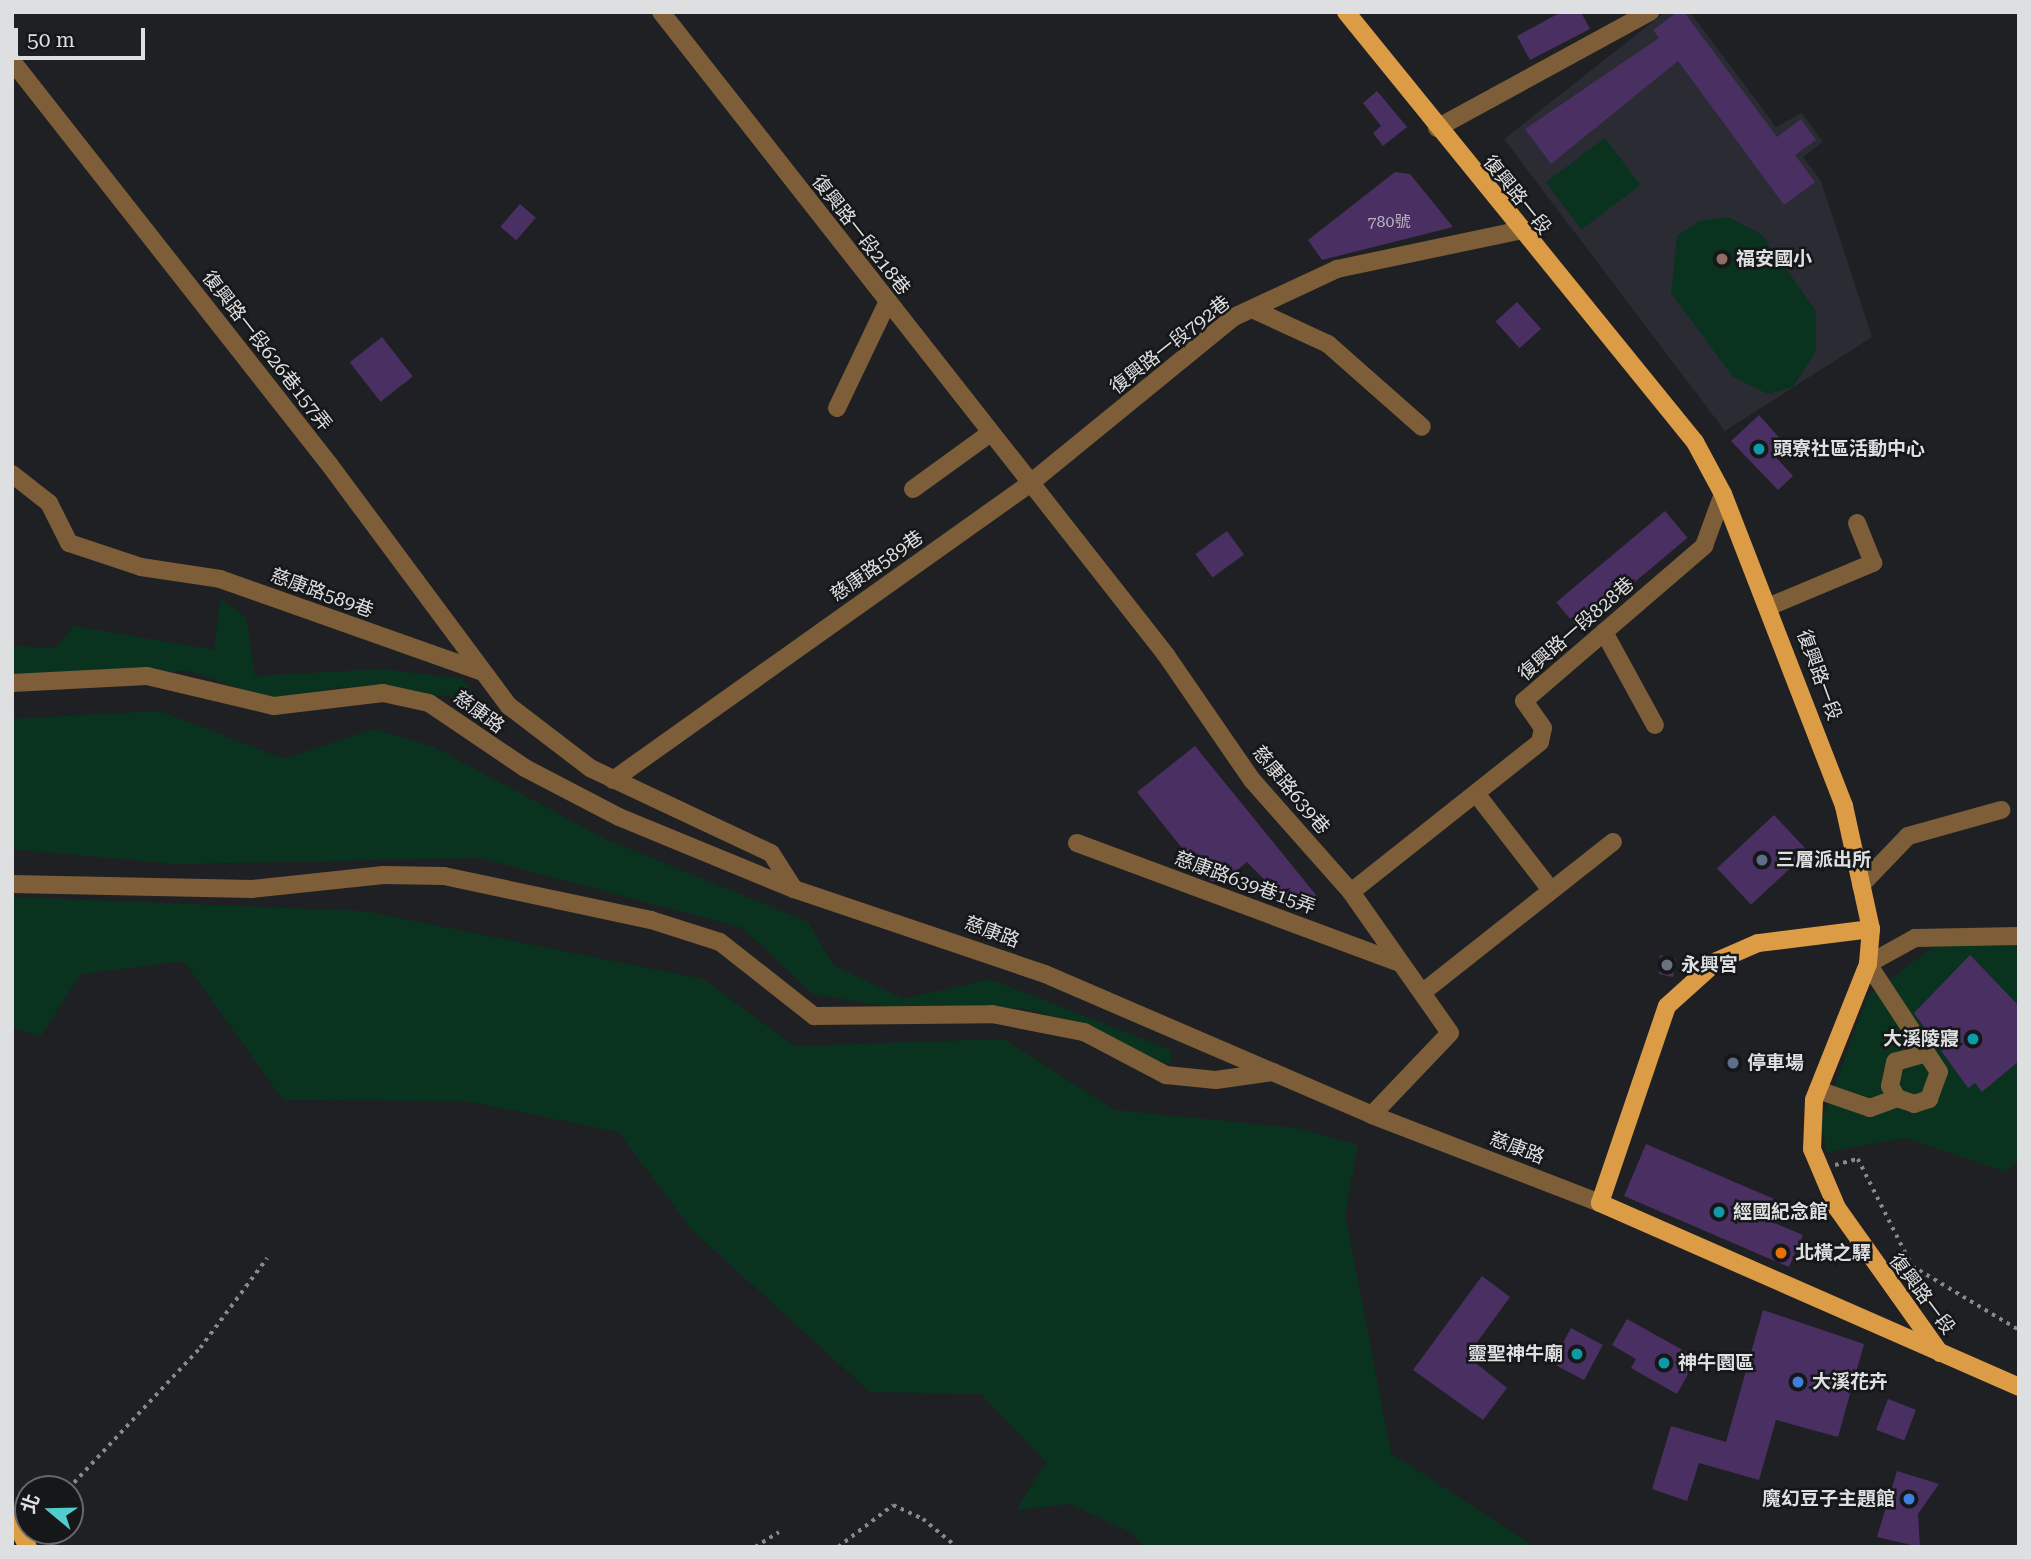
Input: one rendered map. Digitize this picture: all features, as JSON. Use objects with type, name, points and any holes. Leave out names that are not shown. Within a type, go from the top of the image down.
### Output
[{"type":"main road","name":"復興路一段","points":[[1346,12],[1518,231],[1695,442],[1723,494],[1770,606],[1844,806],[1871,929],[1868,964],[1818,1090],[1811,1121],[1820,1169],[1879,1274],[1940,1353],[2019,1387]]},
{"type":"main road","points":[[1600,1203],[1667,1006],[1717,961],[1758,943],[1871,929]]},
{"type":"main road","name":"慈康路","points":[[1600,1203],[1940,1353]]},
{"type":"main road","points":[[12,1516],[28,1547]]},
{"type":"street","name":"復興路一段218巷","points":[[661,12],[1028,485]]},
{"type":"street","points":[[1437,128],[1650,12]]},
{"type":"street","name":"復興路一段626巷157弄","points":[[12,61],[329,464],[482,672]]},
{"type":"street","name":"復興路一段792巷","points":[[1028,485],[1252,309],[1337,269],[1518,231]]},
{"type":"street","points":[[836,408],[887,303]]},
{"type":"street","points":[[1252,309],[1328,344],[1422,427]]},
{"type":"street","points":[[914,489],[989,434]]},
{"type":"street","name":"慈康路589巷","points":[[12,474],[49,503],[69,543],[141,566],[220,579],[482,672]]},
{"type":"street","name":"慈康路589巷","points":[[613,780],[1028,485]]},
{"type":"street","name":"慈康路639巷","points":[[1028,485],[1166,655],[1252,780],[1351,892],[1450,1034],[1372,1115]]},
{"type":"street","name":"復興路一段828巷","points":[[1351,892],[1478,796],[1539,742],[1542,728],[1524,701],[1704,546],[1723,494]]},
{"type":"street","points":[[1770,606],[1873,562],[1857,523]]},
{"type":"street","points":[[1604,632],[1655,725]]},
{"type":"street","points":[[482,672],[509,706],[613,780],[771,853],[794,889]]},
{"type":"street","name":"慈康路","points":[[12,683],[147,676],[274,706],[383,693],[429,703],[525,768],[619,817],[794,889],[1045,974],[1372,1115],[1600,1203]]},
{"type":"street","points":[[1478,796],[1551,890]]},
{"type":"street","points":[[1861,885],[1908,836],[2001,810]]},
{"type":"street","points":[[1423,992],[1614,842]]},
{"type":"street","name":"慈康路639巷15弄","points":[[1077,843],[1399,963]]},
{"type":"street","points":[[12,884],[252,889],[383,875],[444,876],[651,920],[720,942],[814,1016],[992,1014],[1084,1032],[1166,1074],[1216,1080],[1273,1072]]},
{"type":"street","points":[[1818,1090],[1870,1108],[1897,1098],[1914,1104],[1929,1099],[1939,1086],[1934,1062],[1923,1054],[1868,964],[1914,938],[2019,936]]},
{"type":"street","points":[[1897,1098],[1890,1086],[1895,1062],[1923,1054]]},
{"type":"path","points":[[1820,1169],[1858,1159],[1912,1266],[2019,1329]]},
{"type":"path","points":[[81,1475],[200,1348],[267,1258]]},
{"type":"path","points":[[838,1547],[893,1505],[923,1519],[957,1547]]},
{"type":"path","points":[[755,1547],[779,1532]]},
{"type":"shaded area","name":"福安國小","points":[[1665,12],[1690,12],[1776,127],[1802,113],[1823,142],[1803,157],[1821,181],[1872,337],[1725,431],[1504,139]]},
{"type":"green space","points":[[1605,138],[1641,185],[1581,230],[1546,183]]},
{"type":"green space","points":[[1728,217],[1761,234],[1816,311],[1816,351],[1793,387],[1768,394],[1733,377],[1671,293],[1677,236],[1699,221]]},
{"type":"green space","points":[[220,599],[246,617],[255,676],[382,669],[462,679],[495,719],[450,696],[338,687],[279,702],[188,671],[12,675],[12,646],[55,648],[74,626],[214,650]]},
{"type":"green space","points":[[160,711],[284,759],[374,729],[434,747],[605,839],[808,922],[834,966],[904,999],[990,979],[1171,1050],[1171,1063],[1146,1059],[1077,1022],[1021,1008],[908,1010],[813,994],[743,928],[480,858],[174,864],[12,849],[12,719]]},
{"type":"green space","points":[[12,897],[364,911],[703,979],[794,1046],[1004,1039],[1114,1110],[1298,1128],[1358,1145],[1345,1214],[1391,1453],[1535,1547],[1143,1547],[1134,1534],[1070,1504],[1016,1510],[1046,1462],[981,1394],[870,1392],[692,1230],[618,1132],[466,1101],[283,1100],[184,961],[81,974],[40,1037],[12,1027]]},
{"type":"green space","name":"大溪陵寢","points":[[2019,943],[2019,1160],[2006,1172],[1906,1138],[1827,1152],[1821,1123],[1868,995],[1935,946]]},
{"type":"building","points":[[1561,12],[1581,12],[1590,29],[1530,60],[1517,36]]},
{"type":"building","points":[[1677,12],[1684,12],[1777,137],[1801,119],[1816,140],[1795,155],[1815,182],[1784,205],[1678,61],[1551,164],[1525,129],[1659,38],[1653,30]]},
{"type":"building","points":[[1377,91],[1407,127],[1383,146],[1373,133],[1381,126],[1363,103]]},
{"type":"building","points":[[1395,172],[1410,174],[1453,227],[1322,260],[1308,240]]},
{"type":"building","points":[[520,204],[536,218],[516,240],[500,227]]},
{"type":"building","points":[[1517,302],[1541,329],[1520,348],[1495,321]]},
{"type":"building","points":[[382,337],[413,376],[380,402],[350,362]]},
{"type":"building","name":"頭寮社區活動中心","points":[[1759,415],[1785,444],[1774,455],[1793,476],[1778,490],[1731,441]]},
{"type":"building","points":[[1665,511],[1687,538],[1579,629],[1556,602]]},
{"type":"building","points":[[1227,531],[1244,554],[1212,577],[1195,554]]},
{"type":"building","points":[[1195,746],[1316,895],[1296,912],[1247,862],[1220,884],[1207,879],[1137,792]]},
{"type":"building","name":"三層派出所","points":[[1774,815],[1808,852],[1751,905],[1717,868]]},
{"type":"building","name":"永興宮","points":[[1660,955],[1676,959],[1673,977],[1659,974]]},
{"type":"building","name":"大溪陵寢","points":[[1970,955],[2019,1006],[2019,1061],[1982,1092],[1975,1083],[1968,1088],[1914,1013]]},
{"type":"building","name":"經國紀念館","points":[[1646,1144],[1781,1202],[1772,1222],[1803,1235],[1789,1267],[1624,1196]]},
{"type":"building","points":[[1482,1276],[1510,1297],[1467,1356],[1507,1388],[1483,1420],[1413,1370]]},
{"type":"building","name":"大溪花卉","points":[[1763,1310],[1864,1344],[1838,1437],[1776,1420],[1759,1480],[1699,1463],[1687,1501],[1652,1489],[1671,1426],[1726,1442]]},
{"type":"building","name":"神牛園區","points":[[1627,1319],[1697,1358],[1677,1394],[1631,1368],[1636,1359],[1612,1345]]},
{"type":"building","name":"靈聖神牛廟","points":[[1571,1328],[1603,1345],[1584,1380],[1552,1363]]},
{"type":"building","points":[[1888,1399],[1916,1410],[1904,1441],[1876,1430]]},
{"type":"building","name":"魔幻豆子主題館","points":[[1897,1471],[1939,1484],[1918,1514],[1920,1547],[1877,1537]]},
{"type":"place","name":"福安國小","points":[[1722,259]]},
{"type":"place","name":"頭寮社區活動中心","points":[[1759,449]]},
{"type":"place","name":"三層派出所","points":[[1762,860]]},
{"type":"place","name":"永興宮","points":[[1667,965]]},
{"type":"place","name":"大溪陵寢","points":[[1973,1039]]},
{"type":"place","name":"停車場","points":[[1733,1063]]},
{"type":"place","name":"經國紀念館","points":[[1719,1212]]},
{"type":"place","name":"北橫之驛","points":[[1781,1253]]},
{"type":"place","name":"靈聖神牛廟","points":[[1577,1354]]},
{"type":"place","name":"神牛園區","points":[[1664,1363]]},
{"type":"place","name":"大溪花卉","points":[[1798,1382]]},
{"type":"place","name":"魔幻豆子主題館","points":[[1909,1499]]}]
